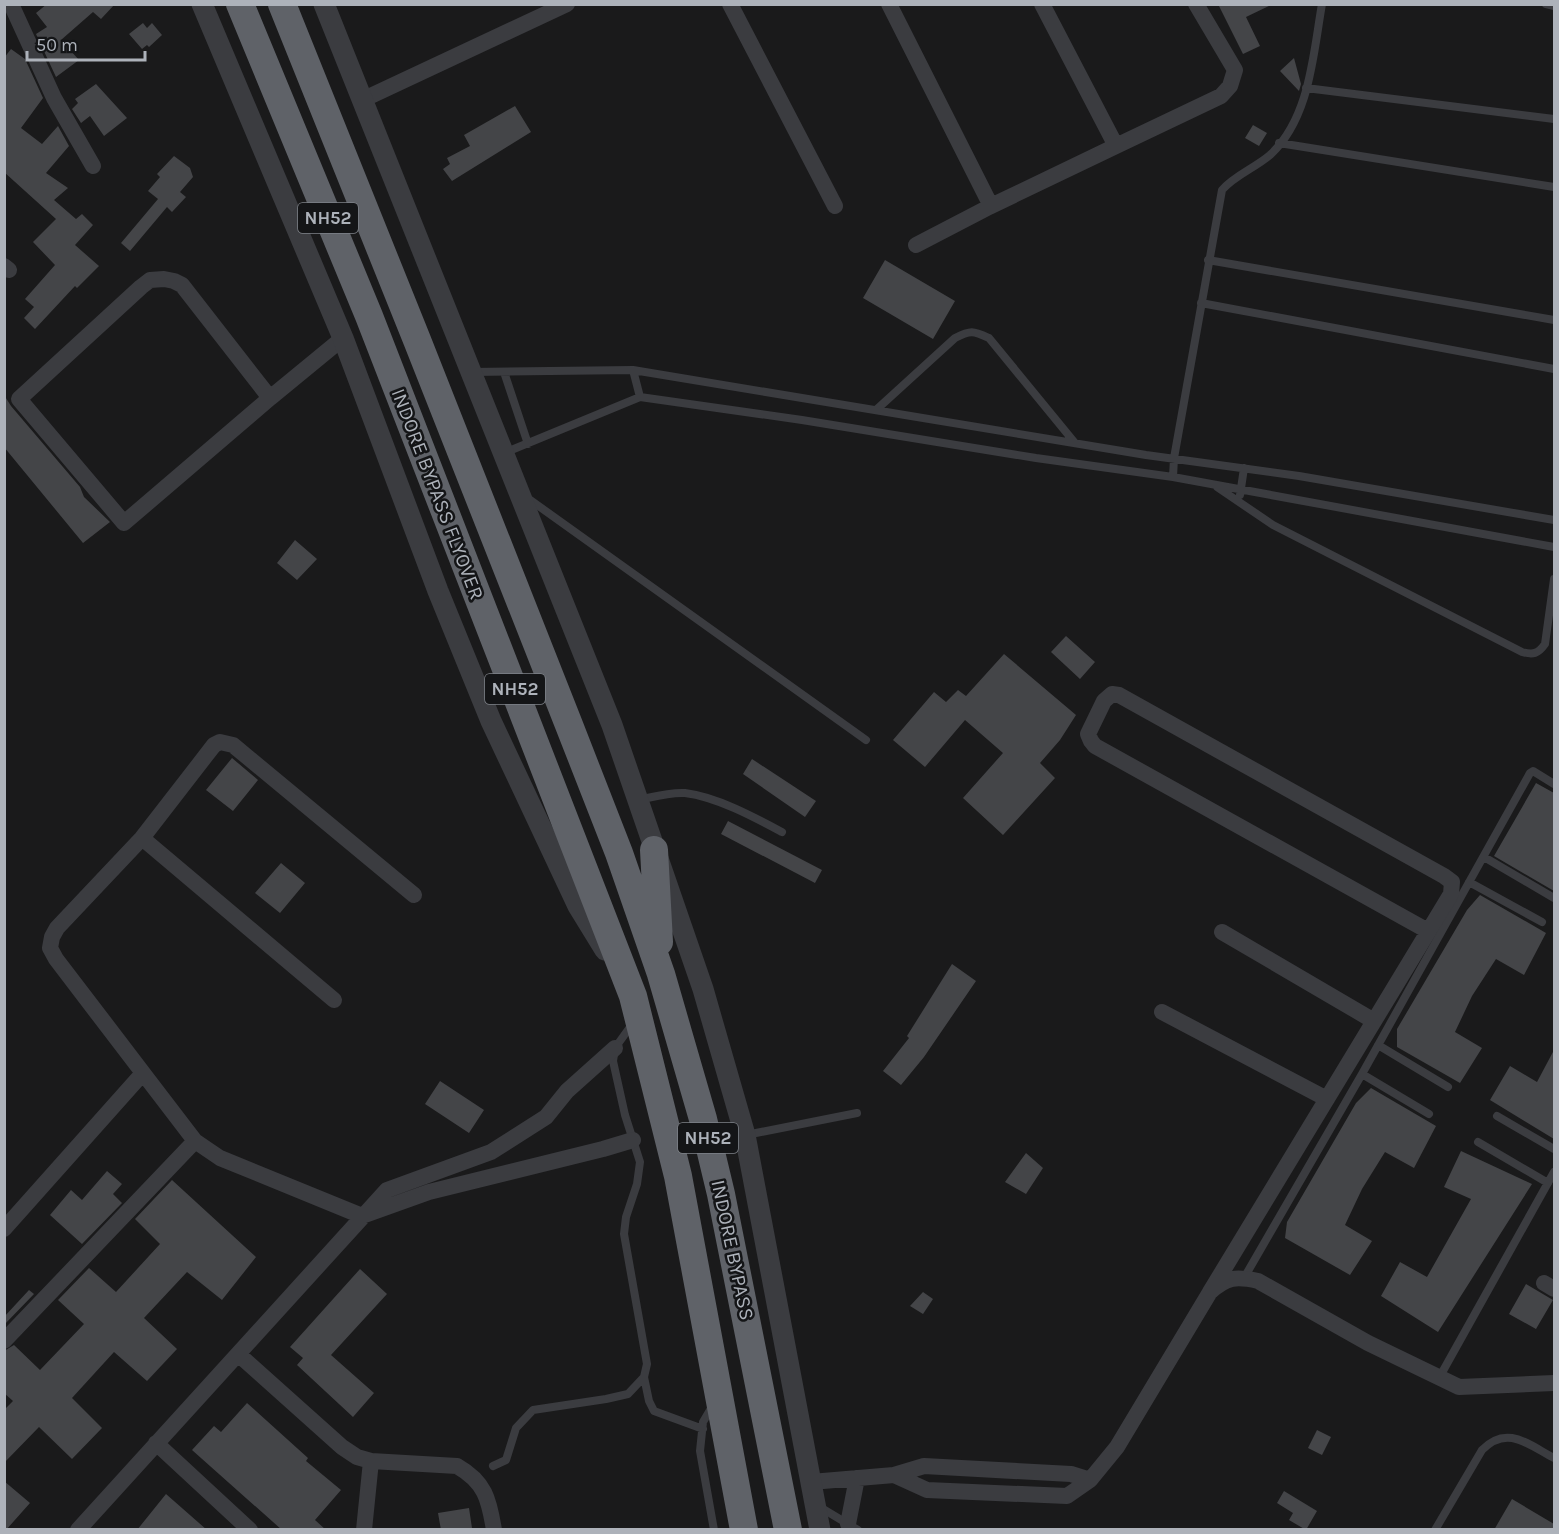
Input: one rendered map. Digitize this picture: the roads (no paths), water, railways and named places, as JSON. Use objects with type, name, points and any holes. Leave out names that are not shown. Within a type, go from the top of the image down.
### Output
[{"type":"highway","name":"INDORE BYPASS FLYOVER","points":[[240,4],[388,364],[629,986]]},
{"type":"highway","name":"INDORE BYPASS FLYOVER","points":[[282,4],[435,384],[619,853],[661,974]]},
{"type":"highway","points":[[654,850],[661,974]]},
{"type":"highway","name":"INDORE BYPASS","points":[[661,974],[703,1119],[751,1334],[788,1530]]},
{"type":"highway","name":"INDORE BYPASS","points":[[629,986],[678,1176],[744,1530]]},
{"type":"street","points":[[11,4],[54,98],[93,166]]},
{"type":"street","points":[[202,4],[343,338],[438,591],[491,721],[578,906],[629,986]]},
{"type":"street","points":[[324,4],[612,725],[703,989],[745,1135],[820,1530]]},
{"type":"street","points":[[362,100],[567,4]]},
{"type":"street","points":[[730,4],[835,206]]},
{"type":"street","points":[[889,4],[991,206]]},
{"type":"street","points":[[1042,4],[1116,146]]},
{"type":"street","points":[[916,244],[1221,96],[1230,86],[1234,70],[1197,4]]},
{"type":"street","points":[[270,398],[182,285],[164,279],[150,280],[141,287],[19,399],[124,523],[343,338]]},
{"type":"street","points":[[894,1475],[927,1490],[1067,1496],[1090,1480],[1117,1447],[1451,894],[1452,882],[1444,876],[1119,695],[1112,694],[1104,701],[1088,734],[1095,746],[1428,931]]},
{"type":"street","points":[[414,895],[233,745],[220,742],[214,745],[142,838],[57,928],[50,948],[56,959],[195,1141],[220,1158],[362,1216],[429,1192],[633,1140]]},
{"type":"street","points":[[142,838],[334,1000]]},
{"type":"street","points":[[1222,932],[1374,1021]]},
{"type":"street","points":[[1162,1012],[1327,1099]]},
{"type":"street","points":[[78,1530],[387,1190],[491,1152],[546,1117],[567,1091],[615,1048]]},
{"type":"street","points":[[4,1229],[144,1073]]},
{"type":"street","points":[[4,1341],[195,1141]]},
{"type":"street","points":[[1210,1292],[1221,1282],[1232,1279],[1244,1278],[1258,1281],[1368,1343],[1459,1387],[1554,1383]]},
{"type":"street","points":[[238,1354],[342,1447],[357,1456],[371,1461],[457,1466],[463,1469],[478,1481],[489,1500],[494,1530]]},
{"type":"street","points":[[156,1443],[250,1530]]},
{"type":"street","points":[[364,1530],[371,1461]]},
{"type":"street","points":[[811,1482],[894,1475],[924,1466],[1071,1474],[1090,1480]]},
{"type":"street","points":[[853,1527],[857,1478]]},
{"type":"lane","points":[[1173,477],[1174,458],[1221,190],[1229,182],[1271,154],[1287,134],[1304,98],[1322,4]]},
{"type":"lane","points":[[1546,4],[1554,6]]},
{"type":"lane","points":[[1306,88],[1554,119]]},
{"type":"lane","points":[[1280,142],[1554,187]]},
{"type":"lane","points":[[1208,260],[1554,320]]},
{"type":"lane","points":[[1202,303],[1554,369]]},
{"type":"lane","points":[[876,410],[955,338],[968,331],[976,332],[989,338],[1075,443]]},
{"type":"lane","points":[[472,372],[633,370],[1554,520]]},
{"type":"lane","points":[[633,370],[640,397]]},
{"type":"lane","points":[[504,372],[528,444]]},
{"type":"lane","points":[[504,453],[640,397],[1173,477],[1554,547]]},
{"type":"lane","points":[[1239,502],[1244,468]]},
{"type":"lane","points":[[1213,485],[1273,525],[1522,652],[1531,654],[1539,652],[1545,644],[1554,579]]},
{"type":"lane","points":[[520,493],[866,740]]},
{"type":"lane","points":[[1244,1278],[1362,1074],[1532,771],[1554,784]]},
{"type":"lane","points":[[637,800],[685,793],[748,813],[782,832]]},
{"type":"lane","points":[[1484,857],[1554,898]]},
{"type":"lane","points":[[1469,882],[1542,922]]},
{"type":"lane","points":[[638,1017],[615,1048],[613,1061],[639,1162],[637,1184],[626,1217],[624,1234],[647,1364],[644,1377],[649,1401],[654,1411],[703,1429]]},
{"type":"lane","points":[[1378,1045],[1448,1087]]},
{"type":"lane","points":[[1362,1074],[1429,1114]]},
{"type":"lane","points":[[745,1135],[857,1113]]},
{"type":"lane","points":[[1497,1116],[1554,1149]]},
{"type":"lane","points":[[1478,1142],[1548,1183]]},
{"type":"lane","points":[[1439,1378],[1554,1172]]},
{"type":"lane","points":[[492,1466],[506,1460],[516,1428],[533,1410],[628,1394],[644,1377]]},
{"type":"lane","points":[[714,1530],[700,1451],[704,1422],[719,1395]]},
{"type":"lane","points":[[1435,1530],[1482,1450],[1490,1441],[1502,1437],[1514,1437],[1554,1458]]},
{"type":"lane","points":[[815,1505],[853,1527]]}]
